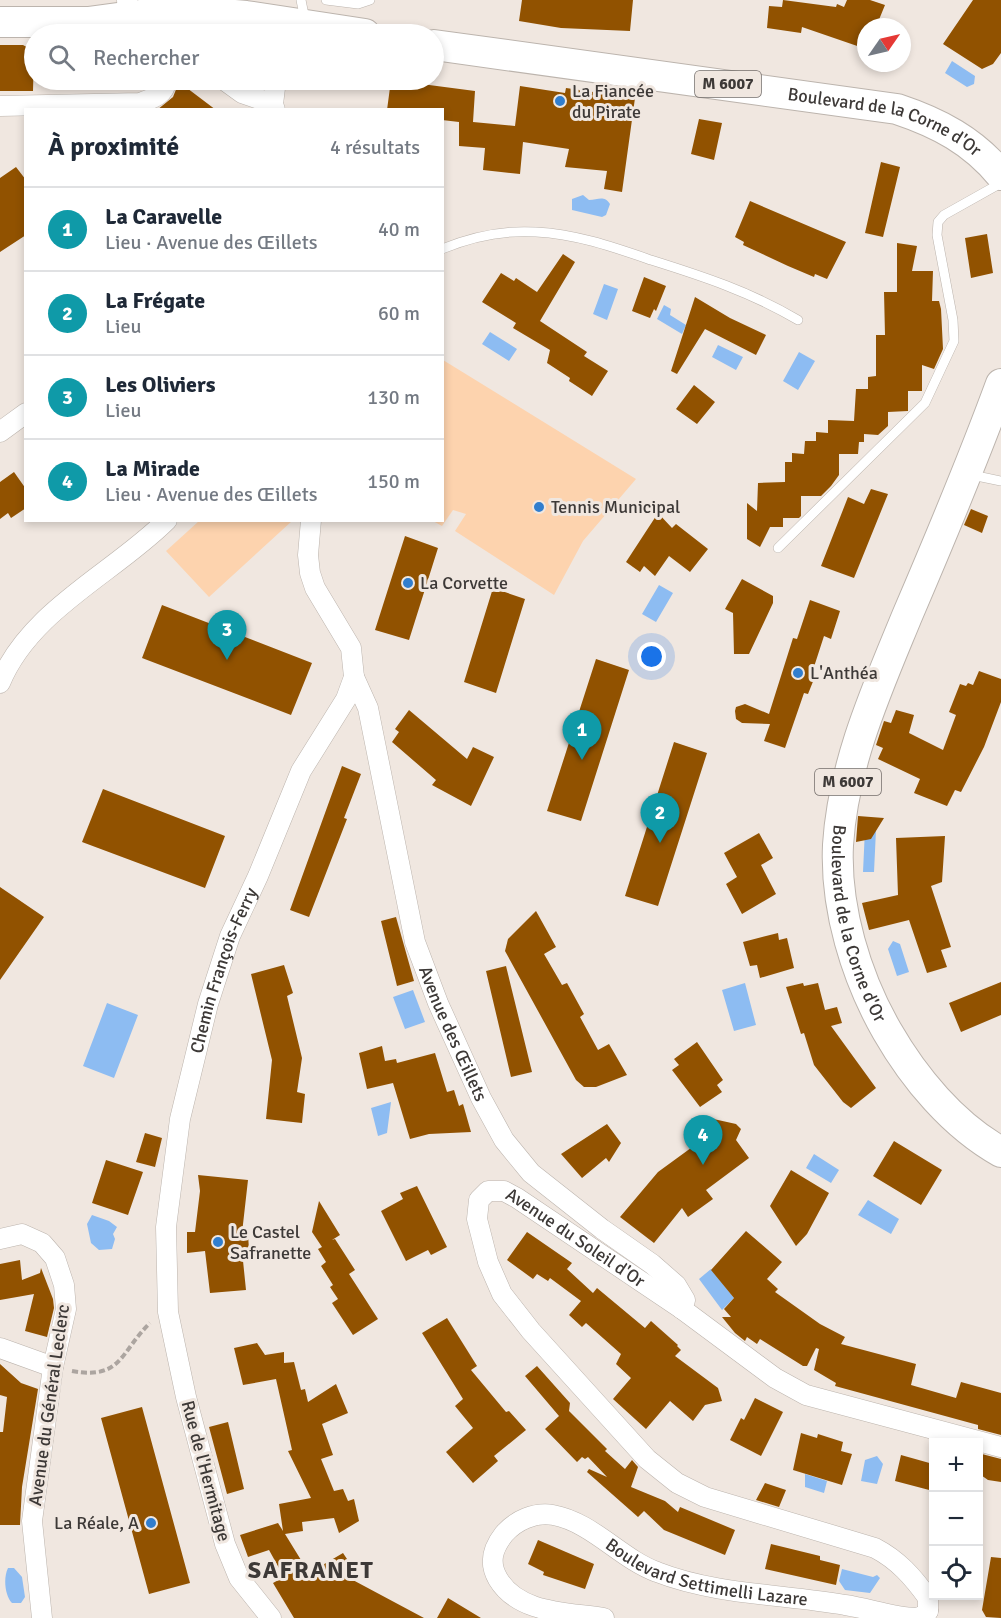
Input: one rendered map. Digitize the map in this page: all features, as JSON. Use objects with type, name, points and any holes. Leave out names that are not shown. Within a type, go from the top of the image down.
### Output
[{"type":"main road","points":[[0,22],[88,22],[152,15],[295,21],[311,24]]},
{"type":"main road","name":"Boulevard de la Corne d'Or","points":[[444,46],[897,109],[955,133],[986,157],[1001,175]]},
{"type":"main road","name":"Boulevard de la Corne d'Or","points":[[1001,384],[866,715],[844,805],[838,845],[840,890],[853,951],[872,1005],[906,1063],[944,1107],[988,1145],[1001,1152]]},
{"type":"street","points":[[0,106],[140,103],[157,97],[163,90]]},
{"type":"street","points":[[238,90],[272,108],[275,90]]},
{"type":"street","points":[[0,432],[24,414]]},
{"type":"street","points":[[0,683],[19,650],[51,615],[148,539],[165,522]]},
{"type":"street","name":"Chemin François-Ferry","points":[[168,1312],[166,1227],[180,1119],[208,1004],[230,936],[302,771],[346,699],[354,677],[351,648],[315,588],[310,573],[308,555],[311,522]]},
{"type":"street","name":"Avenue des Œillets","points":[[354,677],[368,708],[415,942],[438,1003],[481,1098],[504,1140],[531,1173],[602,1229],[652,1264],[676,1285],[685,1300],[681,1309]]},
{"type":"street","name":"Avenue du Soleil d'Or","points":[[934,1615],[928,1598],[917,1583],[904,1568],[882,1551],[705,1497],[676,1483],[647,1459],[531,1331],[502,1294],[488,1263],[477,1219],[479,1200],[488,1191],[504,1191],[517,1198],[681,1309],[774,1378],[806,1395],[1001,1447]]},
{"type":"street","name":"Avenue du Général Leclerc","points":[[0,1239],[22,1234],[42,1243],[55,1258],[64,1285],[66,1308],[53,1367],[32,1521],[42,1618]]},
{"type":"street","name":"Rue de l'Hermitage","points":[[168,1312],[186,1397],[225,1544],[239,1578],[271,1618]]},
{"type":"street","points":[[0,1348],[53,1367]]},
{"type":"street","name":"Boulevard Settimelli Lazare","points":[[604,1618],[535,1607],[515,1599],[508,1593],[492,1569],[493,1551],[514,1524],[533,1516],[553,1515],[576,1524],[655,1572],[693,1583],[845,1605],[906,1617],[934,1615]]},
{"type":"lane","points":[[326,0],[358,4],[370,0]]},
{"type":"lane","points":[[778,548],[924,403],[954,341],[953,320],[937,235],[938,222],[944,214],[1001,183]]},
{"type":"lane","points":[[444,248],[497,233],[535,232],[564,235],[595,242],[730,285],[764,299],[798,320]]},
{"type":"lane","points":[[966,474],[1001,481]]},
{"type":"path","points":[[53,1367],[100,1373],[118,1364],[138,1335],[154,1319],[168,1312]]},
{"type":"shaded area","points":[[444,361],[636,479],[583,541],[554,595],[455,531],[466,514],[453,510],[442,526],[435,522],[444,522]]},
{"type":"shaded area","points":[[198,522],[291,522],[209,597],[166,551]]},
{"type":"water","points":[[952,61],[975,76],[974,84],[967,87],[945,73]]},
{"type":"water","points":[[583,195],[589,200],[608,201],[610,204],[606,215],[602,217],[572,210],[572,199]]},
{"type":"water","points":[[604,284],[618,289],[607,320],[593,314]]},
{"type":"water","points":[[664,305],[671,309],[670,315],[686,325],[682,334],[657,319]]},
{"type":"water","points":[[490,332],[517,349],[509,361],[482,344]]},
{"type":"water","points":[[718,345],[743,357],[736,370],[712,357]]},
{"type":"water","points":[[799,352],[815,361],[798,390],[783,381]]},
{"type":"water","points":[[659,585],[673,593],[656,622],[642,614]]},
{"type":"water","points":[[865,829],[876,830],[874,872],[863,872]]},
{"type":"water","points":[[893,941],[900,944],[909,972],[897,976],[888,949]]},
{"type":"water","points":[[745,983],[756,1025],[734,1031],[722,990]]},
{"type":"water","points":[[413,990],[425,1022],[405,1029],[393,997]]},
{"type":"water","points":[[107,1003],[138,1015],[114,1078],[83,1066]]},
{"type":"water","points":[[391,1102],[387,1133],[378,1136],[371,1108]]},
{"type":"water","points":[[814,1154],[839,1170],[831,1183],[806,1168]]},
{"type":"water","points":[[868,1200],[899,1219],[891,1234],[858,1215]]},
{"type":"water","points":[[92,1215],[109,1221],[117,1227],[113,1234],[115,1239],[112,1249],[99,1250],[91,1243],[87,1224]]},
{"type":"water","points":[[711,1269],[734,1298],[722,1310],[699,1279]]},
{"type":"water","points":[[877,1456],[883,1464],[877,1484],[861,1481],[865,1460]]},
{"type":"water","points":[[805,1474],[827,1481],[824,1493],[805,1487]]},
{"type":"water","points":[[8,1568],[14,1568],[22,1577],[25,1597],[21,1603],[12,1603],[6,1591]]},
{"type":"water","points":[[842,1569],[873,1577],[877,1575],[880,1578],[870,1593],[845,1590],[839,1581]]},
{"type":"building","points":[[522,0],[633,0],[630,31],[561,28],[519,21]]},
{"type":"building","points":[[783,0],[836,7],[837,4],[844,7],[847,0],[870,0],[885,5],[880,18],[857,18],[857,46],[802,27],[801,33],[767,28],[769,6],[782,7]]},
{"type":"building","points":[[973,0],[1001,0],[1001,53],[993,64],[982,69],[943,44]]},
{"type":"building","points":[[0,45],[23,45],[24,90],[33,91],[0,91]]},
{"type":"building","points":[[520,86],[565,93],[566,88],[635,98],[622,192],[604,189],[607,171],[565,167],[569,149],[523,142],[520,174],[483,170],[485,148],[459,146],[459,122],[444,120],[444,108],[387,108],[390,90],[444,90],[444,87],[475,91],[473,122],[515,126]]},
{"type":"building","points":[[176,90],[190,90],[213,108],[159,108],[173,97]]},
{"type":"building","points":[[699,119],[722,123],[714,160],[691,154]]},
{"type":"building","points":[[881,162],[900,167],[883,237],[865,233]]},
{"type":"building","points":[[16,167],[24,177],[24,236],[0,252],[0,178]]},
{"type":"building","points":[[750,201],[846,242],[827,279],[815,274],[814,277],[788,266],[743,245],[744,242],[735,237]]},
{"type":"building","points":[[987,234],[993,273],[971,278],[965,238]]},
{"type":"building","points":[[897,243],[917,246],[912,271],[933,271],[932,301],[939,301],[941,309],[943,349],[934,369],[922,365],[922,391],[908,391],[908,411],[888,412],[888,426],[878,435],[864,434],[864,442],[859,442],[858,454],[839,454],[839,475],[831,486],[821,496],[801,496],[801,516],[783,518],[783,527],[770,527],[760,547],[747,539],[747,503],[757,511],[758,483],[785,482],[785,462],[792,462],[792,453],[804,454],[805,441],[816,441],[816,432],[828,433],[828,420],[854,421],[856,389],[868,389],[868,377],[876,376],[876,335],[885,335],[884,292],[897,292]]},
{"type":"building","points":[[563,254],[575,262],[540,321],[587,352],[584,356],[608,371],[592,396],[547,363],[550,350],[513,328],[516,323],[482,302],[501,273],[514,281],[516,278],[537,292]]},
{"type":"building","points":[[644,277],[666,286],[656,311],[654,309],[650,318],[632,311]]},
{"type":"building","points":[[695,297],[730,318],[766,335],[756,355],[705,329],[677,374],[671,371]]},
{"type":"building","points":[[694,385],[715,402],[697,424],[676,409]]},
{"type":"building","points":[[14,472],[24,486],[24,509],[11,518],[8,513],[0,519],[0,482]]},
{"type":"building","points":[[871,489],[888,494],[854,578],[821,566],[848,497],[864,504]]},
{"type":"building","points":[[971,509],[988,516],[982,533],[964,525]]},
{"type":"building","points":[[658,513],[672,528],[676,524],[708,549],[690,572],[669,556],[655,576],[644,566],[640,572],[626,562]]},
{"type":"building","name":"La Corvette","points":[[405,536],[438,548],[409,640],[375,630]]},
{"type":"building","points":[[742,579],[773,596],[773,603],[749,654],[734,654],[733,613],[725,609]]},
{"type":"building","points":[[493,588],[525,599],[496,693],[464,682]]},
{"type":"building","name":"L'Anthéa","points":[[810,600],[840,611],[831,639],[824,636],[812,673],[816,674],[808,694],[804,693],[785,748],[764,741],[770,724],[742,723],[736,719],[735,711],[736,707],[745,704],[769,714],[793,638],[797,639]]},
{"type":"building","points":[[162,605],[312,663],[291,715],[142,658]]},
{"type":"building","points":[[596,659],[629,670],[581,821],[547,811]]},
{"type":"building","points":[[979,671],[1001,679],[1001,702],[984,747],[961,792],[955,790],[947,806],[914,793],[920,779],[878,759],[883,748],[876,745],[884,721],[891,723],[896,710],[914,715],[909,733],[943,750],[956,715],[949,712],[960,684],[973,685]]},
{"type":"building","points":[[409,710],[467,759],[473,747],[494,757],[471,806],[432,785],[436,780],[392,742],[399,732],[395,729]]},
{"type":"building","points":[[674,742],[707,753],[658,906],[625,896]]},
{"type":"building","points":[[342,766],[361,774],[344,818],[347,819],[309,917],[290,910]]},
{"type":"building","points":[[103,789],[225,836],[205,888],[82,842]]},
{"type":"building","points":[[858,816],[884,818],[871,839],[856,842]]},
{"type":"building","points":[[759,833],[773,858],[761,865],[776,894],[742,914],[726,884],[737,877],[724,853]]},
{"type":"building","points":[[945,836],[942,882],[931,886],[951,947],[941,950],[947,967],[927,973],[909,920],[869,930],[862,903],[898,895],[896,838]]},
{"type":"building","points":[[0,887],[44,917],[0,980]]},
{"type":"building","points":[[536,911],[556,947],[544,954],[562,985],[567,983],[584,1014],[580,1017],[598,1050],[609,1044],[627,1075],[596,1087],[584,1087],[576,1080],[505,951],[508,939]]},
{"type":"building","points":[[396,917],[414,981],[397,986],[381,921]]},
{"type":"building","points":[[778,933],[779,940],[787,938],[794,968],[760,978],[757,965],[750,966],[743,942]]},
{"type":"building","points":[[284,965],[293,993],[287,996],[302,1058],[297,1092],[305,1094],[302,1123],[266,1119],[272,1060],[251,974]]},
{"type":"building","points":[[506,966],[532,1072],[511,1077],[486,971]]},
{"type":"building","points":[[1001,982],[1001,1015],[961,1032],[949,1003]]},
{"type":"building","points":[[803,983],[804,986],[818,983],[825,1010],[837,1007],[842,1023],[831,1026],[876,1088],[851,1108],[843,1102],[814,1065],[804,1033],[801,1034],[786,987]]},
{"type":"building","points":[[697,1042],[723,1080],[717,1085],[722,1092],[700,1107],[672,1070],[679,1065],[674,1059]]},
{"type":"building","points":[[382,1046],[385,1061],[396,1059],[397,1063],[435,1053],[447,1092],[454,1090],[459,1106],[463,1104],[471,1132],[429,1134],[410,1139],[393,1083],[367,1089],[359,1053]]},
{"type":"building","points":[[709,1118],[736,1124],[741,1129],[736,1140],[749,1158],[706,1190],[713,1199],[688,1217],[682,1208],[654,1243],[620,1217],[658,1172],[717,1129]]},
{"type":"building","points":[[607,1124],[621,1143],[609,1162],[606,1158],[582,1178],[561,1154]]},
{"type":"building","points":[[145,1133],[162,1138],[155,1167],[136,1162]]},
{"type":"building","points":[[894,1141],[942,1170],[921,1205],[873,1176]]},
{"type":"building","points":[[106,1160],[143,1172],[128,1215],[92,1203]]},
{"type":"building","points":[[791,1170],[829,1193],[807,1234],[796,1246],[770,1206]]},
{"type":"building","name":"Le Castel Safranette","points":[[198,1175],[248,1180],[242,1233],[248,1233],[249,1251],[242,1251],[246,1290],[210,1293],[205,1251],[187,1253],[187,1232],[195,1232],[200,1191]]},
{"type":"building","points":[[417,1186],[447,1247],[431,1255],[428,1250],[406,1261],[381,1211],[403,1199],[400,1193]]},
{"type":"building","points":[[319,1201],[340,1235],[332,1240],[335,1239],[355,1270],[349,1274],[378,1319],[353,1335],[332,1303],[338,1299],[330,1287],[333,1285],[321,1266],[326,1262],[318,1249],[322,1247],[312,1232]]},
{"type":"building","points":[[746,1231],[782,1262],[767,1279],[778,1289],[775,1292],[820,1324],[845,1337],[841,1344],[916,1364],[911,1385],[956,1398],[961,1382],[1001,1393],[1001,1435],[978,1429],[978,1425],[835,1386],[836,1383],[814,1370],[819,1349],[816,1348],[807,1366],[803,1366],[760,1339],[757,1344],[747,1337],[745,1341],[735,1333],[722,1317],[731,1317],[724,1309],[734,1298],[711,1270]]},
{"type":"building","points":[[527,1232],[572,1263],[567,1269],[593,1293],[597,1288],[645,1328],[651,1321],[678,1345],[681,1350],[675,1356],[718,1388],[722,1401],[705,1405],[693,1421],[670,1401],[646,1429],[613,1399],[631,1378],[616,1364],[621,1354],[586,1323],[582,1327],[569,1315],[581,1301],[550,1278],[548,1281],[537,1274],[533,1279],[507,1260]]},
{"type":"building","points":[[20,1260],[22,1280],[40,1273],[41,1268],[53,1299],[54,1308],[47,1337],[25,1331],[34,1294],[0,1300],[0,1264]]},
{"type":"building","points":[[447,1318],[477,1366],[471,1370],[506,1412],[509,1411],[526,1430],[494,1456],[498,1461],[473,1483],[446,1452],[473,1428],[455,1406],[463,1399],[422,1333]]},
{"type":"building","points":[[257,1343],[265,1355],[284,1352],[284,1363],[294,1362],[301,1390],[305,1389],[308,1402],[336,1384],[348,1413],[322,1424],[333,1455],[321,1459],[334,1491],[343,1489],[348,1501],[354,1499],[359,1521],[339,1533],[334,1518],[302,1522],[303,1531],[285,1534],[309,1573],[343,1553],[355,1571],[351,1579],[424,1618],[294,1618],[273,1583],[284,1577],[269,1550],[248,1557],[240,1535],[278,1523],[283,1531],[279,1504],[311,1498],[288,1451],[292,1450],[276,1379],[243,1385],[234,1348]]},
{"type":"building","points":[[0,1364],[21,1383],[38,1389],[22,1487],[20,1525],[0,1525],[0,1432],[3,1432],[7,1397],[0,1395]]},
{"type":"building","points":[[537,1366],[570,1403],[569,1411],[607,1449],[605,1451],[625,1469],[632,1460],[638,1467],[631,1487],[665,1501],[678,1512],[680,1507],[735,1530],[725,1555],[664,1530],[644,1511],[638,1517],[587,1472],[589,1469],[607,1477],[588,1457],[585,1459],[582,1457],[577,1462],[545,1429],[559,1416],[525,1376]]},
{"type":"building","points":[[755,1398],[783,1412],[761,1456],[730,1440],[741,1418],[744,1420]]},
{"type":"building","name":"La Réale, A","points":[[142,1407],[190,1583],[149,1594],[101,1418]]},
{"type":"building","points":[[228,1422],[244,1489],[227,1494],[209,1427]]},
{"type":"building","points":[[801,1433],[817,1438],[818,1434],[843,1442],[841,1451],[852,1454],[842,1485],[793,1470]]},
{"type":"building","points":[[983,1454],[1001,1459],[1001,1482],[988,1480],[983,1476]]},
{"type":"building","points":[[901,1455],[929,1463],[929,1490],[895,1481]]},
{"type":"building","points":[[765,1483],[786,1490],[779,1507],[756,1500]]},
{"type":"building","points":[[538,1540],[594,1564],[585,1589],[543,1575],[544,1572],[528,1564]]},
{"type":"building","points":[[771,1544],[820,1556],[820,1560],[840,1565],[836,1585],[765,1569]]},
{"type":"building","points":[[991,1557],[1001,1558],[1001,1618],[986,1617],[982,1610]]},
{"type":"building","points":[[448,1598],[481,1618],[437,1618]]},
{"type":"place","name":"La Fiancée du Pirate","points":[[560,101]]},
{"type":"place","name":"Tennis Municipal","points":[[539,507]]},
{"type":"place","name":"La Corvette","points":[[408,583]]},
{"type":"place","name":"Les Oliviers","points":[[227,660]]},
{"type":"place","name":"L'Anthéa","points":[[798,673]]},
{"type":"place","name":"La Caravelle","points":[[582,760]]},
{"type":"place","name":"La Frégate","points":[[660,843]]},
{"type":"place","name":"La Mirade","points":[[703,1165]]},
{"type":"place","name":"Le Castel Safranette","points":[[218,1242]]},
{"type":"place","name":"La Réale, A","points":[[151,1523]]},
{"type":"district","name":"SAFRANET","points":[[311,1570]]}]
